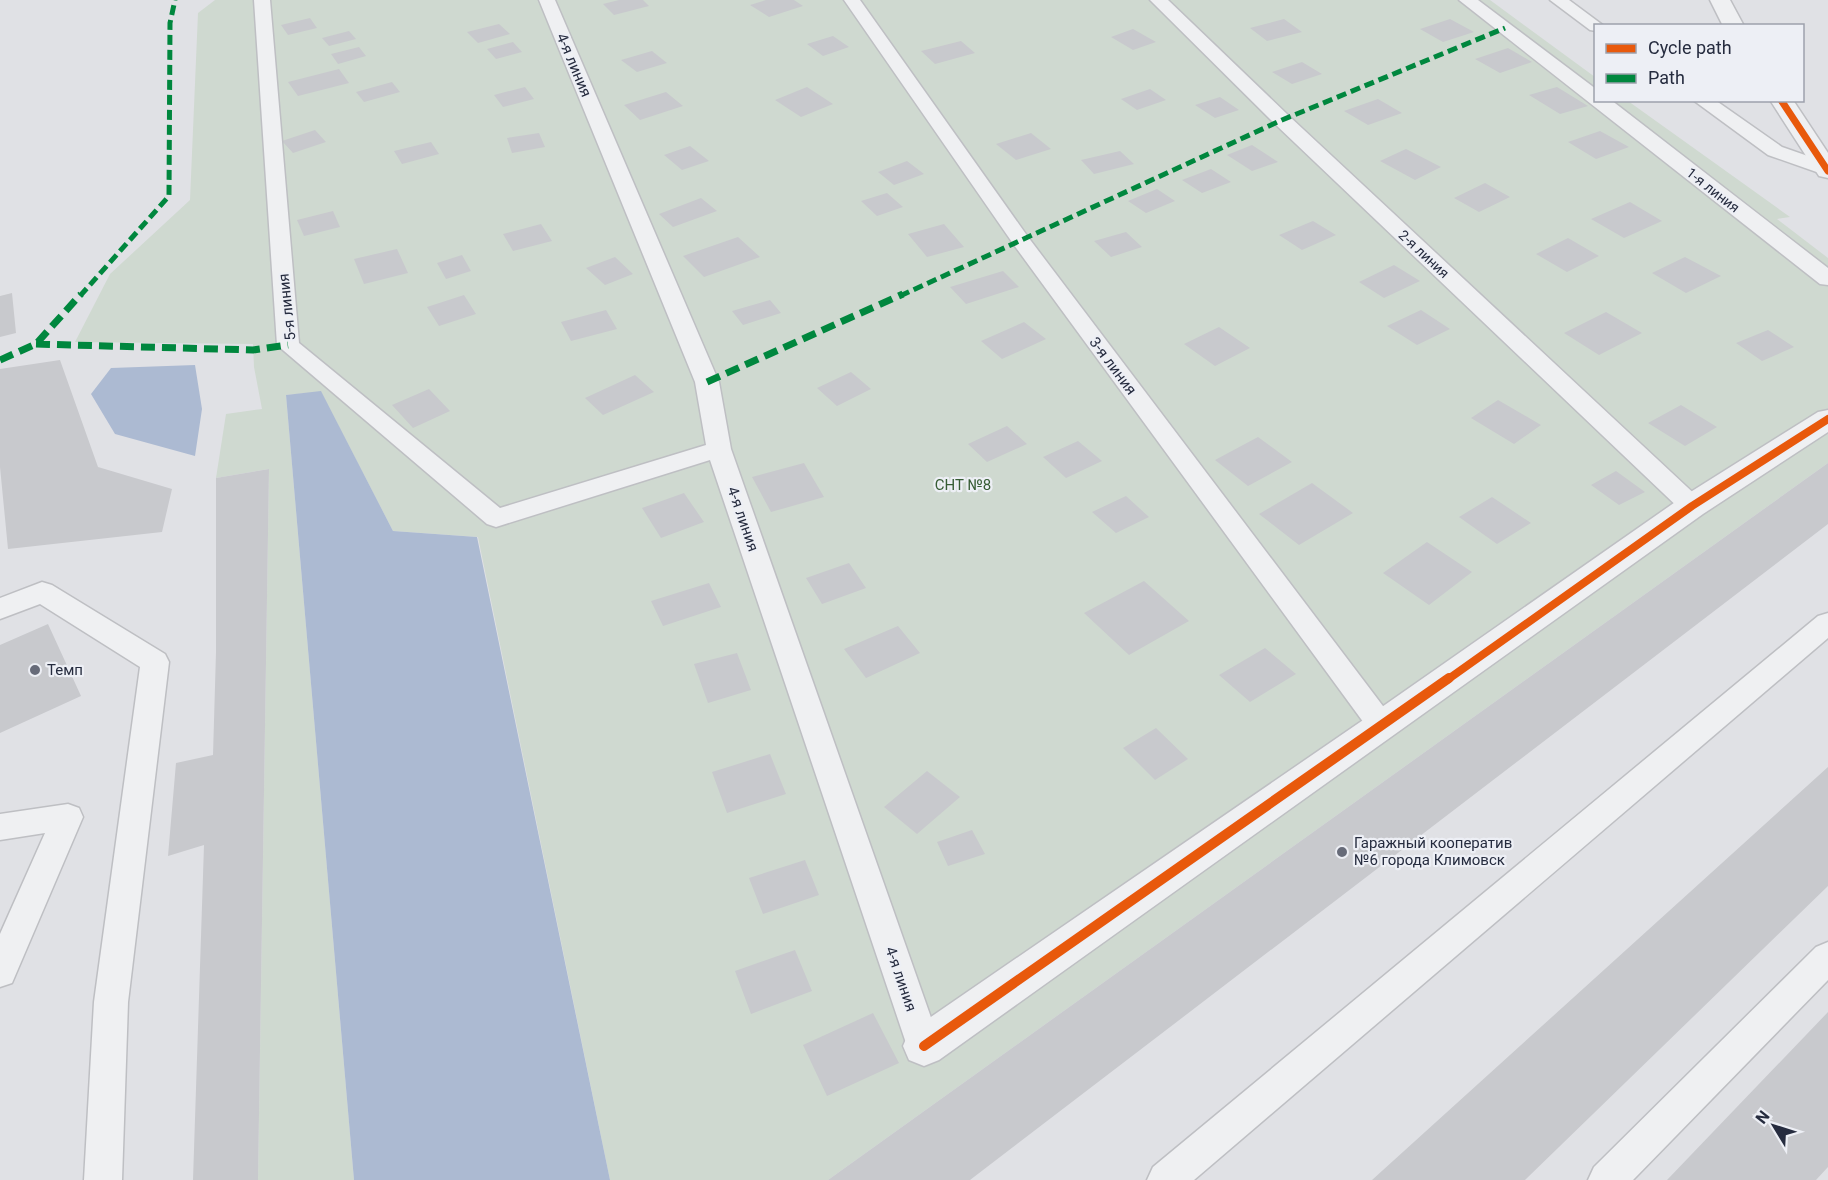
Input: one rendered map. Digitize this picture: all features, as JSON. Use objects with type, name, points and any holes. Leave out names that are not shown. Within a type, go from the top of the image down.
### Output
[{"type":"street","points":[[1720,0],[1733,24]]},
{"type":"street","points":[[1782,102],[1828,170]]},
{"type":"street","points":[[924,1046],[1692,506],[1828,419]]},
{"type":"lane","name":"5-я линия","points":[[262,0],[288,345],[496,518],[719,449]]},
{"type":"lane","name":"4-я линия","points":[[547,0],[707,382],[719,449],[924,1046]]},
{"type":"lane","name":"3-я линия","points":[[852,0],[1021,241],[1382,726]]},
{"type":"lane","name":"2-я линия","points":[[1158,0],[1282,120],[1692,506]]},
{"type":"lane","name":"1-я линия","points":[[1467,0],[1594,97]]},
{"type":"lane","points":[[1558,0],[1594,25]]},
{"type":"lane","name":"1-я линия","points":[[1601,102],[1828,279]]},
{"type":"lane","points":[[1705,102],[1775,151],[1828,170]]},
{"type":"lane","points":[[0,609],[42,592],[155,662],[111,1002],[103,1180]]},
{"type":"lane","points":[[1166,1180],[1828,623]]},
{"type":"lane","points":[[0,827],[68,817],[0,972]]},
{"type":"lane","points":[[1607,1180],[1828,957]]},
{"type":"green space","name":"СНТ №8","points":[[215,0],[1490,0],[1594,76],[1594,102],[1629,102],[1790,217],[1777,219],[1828,258],[1828,463],[828,1180],[610,1180],[478,537],[393,531],[321,392],[286,395],[354,1180],[258,1180],[269,469],[216,478],[226,414],[262,409],[254,367],[253,344],[75,342],[110,274],[190,200],[198,13]]},
{"type":"water","points":[[195,365],[202,409],[195,456],[115,434],[91,394],[111,368]]},
{"type":"water","points":[[321,391],[393,531],[477,537],[610,1180],[354,1180],[286,395]]},
{"type":"building","points":[[619,0],[643,0],[649,6],[614,15],[603,4]]},
{"type":"building","points":[[766,0],[794,0],[803,6],[769,17],[750,5]]},
{"type":"building","points":[[310,18],[317,28],[288,35],[281,25]]},
{"type":"building","points":[[1284,19],[1302,32],[1267,41],[1250,28]]},
{"type":"building","points":[[1450,19],[1474,32],[1443,42],[1420,29]]},
{"type":"building","points":[[499,24],[510,34],[478,43],[467,32]]},
{"type":"building","points":[[1133,29],[1156,42],[1133,50],[1111,37]]},
{"type":"building","points":[[349,31],[356,39],[329,46],[322,38]]},
{"type":"building","points":[[833,36],[849,47],[823,56],[807,44]]},
{"type":"building","points":[[961,41],[975,53],[935,64],[921,51]]},
{"type":"building","points":[[513,42],[522,52],[496,59],[487,49]]},
{"type":"building","points":[[359,47],[366,56],[338,64],[331,54]]},
{"type":"building","points":[[1508,48],[1532,62],[1500,73],[1475,59]]},
{"type":"building","points":[[652,51],[667,63],[637,72],[621,60]]},
{"type":"building","points":[[1302,62],[1322,74],[1292,84],[1272,72]]},
{"type":"building","points":[[339,69],[349,83],[298,96],[288,82]]},
{"type":"building","points":[[392,82],[400,92],[364,102],[356,92]]},
{"type":"building","points":[[525,87],[534,99],[503,107],[494,95]]},
{"type":"building","points":[[807,87],[833,104],[801,117],[775,100]]},
{"type":"building","points":[[1557,87],[1588,106],[1560,114],[1529,95]]},
{"type":"building","points":[[1150,89],[1166,100],[1137,110],[1121,99]]},
{"type":"building","points":[[666,92],[683,106],[640,120],[624,105]]},
{"type":"building","points":[[1220,97],[1239,110],[1215,118],[1195,105]]},
{"type":"building","points":[[1378,99],[1402,113],[1368,125],[1344,111]]},
{"type":"building","points":[[315,130],[326,142],[293,153],[282,141]]},
{"type":"building","points":[[1600,131],[1629,147],[1596,159],[1568,142]]},
{"type":"building","points":[[539,133],[545,147],[512,153],[507,138]]},
{"type":"building","points":[[1031,133],[1051,149],[1016,160],[996,144]]},
{"type":"building","points":[[431,142],[439,154],[402,164],[394,151]]},
{"type":"building","points":[[1252,145],[1278,162],[1252,171],[1227,155]]},
{"type":"building","points":[[690,146],[709,161],[682,170],[664,155]]},
{"type":"building","points":[[1406,149],[1441,167],[1415,180],[1380,161]]},
{"type":"building","points":[[1120,151],[1134,164],[1094,174],[1081,160]]},
{"type":"building","points":[[907,161],[924,174],[894,185],[878,172]]},
{"type":"building","points":[[1211,169],[1231,182],[1202,193],[1182,180]]},
{"type":"building","points":[[1485,183],[1510,197],[1479,212],[1454,198]]},
{"type":"building","points":[[1157,189],[1175,201],[1146,213],[1128,201]]},
{"type":"building","points":[[887,193],[903,207],[877,216],[861,201]]},
{"type":"building","points":[[701,198],[717,211],[673,227],[659,214]]},
{"type":"building","points":[[1630,202],[1662,221],[1624,238],[1591,219]]},
{"type":"building","points":[[333,211],[340,227],[304,236],[297,220]]},
{"type":"building","points":[[1313,221],[1336,235],[1302,250],[1279,235]]},
{"type":"building","points":[[541,224],[552,241],[513,251],[503,234]]},
{"type":"building","points":[[944,224],[964,247],[927,257],[908,234]]},
{"type":"building","points":[[1126,232],[1142,247],[1111,257],[1094,241]]},
{"type":"building","points":[[738,237],[760,257],[704,277],[683,256]]},
{"type":"building","points":[[1568,238],[1599,256],[1567,272],[1536,254]]},
{"type":"building","points":[[397,249],[408,273],[364,284],[354,259]]},
{"type":"building","points":[[462,255],[471,271],[446,279],[437,263]]},
{"type":"building","points":[[615,257],[633,274],[605,285],[586,268]]},
{"type":"building","points":[[1685,257],[1721,276],[1686,293],[1652,273]]},
{"type":"building","points":[[1394,265],[1420,281],[1384,298],[1359,282]]},
{"type":"building","points":[[1003,271],[1019,287],[966,304],[950,287]]},
{"type":"building","points":[[12,293],[16,333],[0,337],[0,296]]},
{"type":"building","points":[[464,295],[476,314],[439,326],[427,307]]},
{"type":"building","points":[[770,300],[781,313],[743,325],[732,311]]},
{"type":"building","points":[[606,310],[617,329],[571,341],[561,322]]},
{"type":"building","points":[[1421,310],[1450,329],[1417,345],[1387,326]]},
{"type":"building","points":[[1606,312],[1642,333],[1599,355],[1564,333]]},
{"type":"building","points":[[1024,322],[1046,339],[1002,359],[981,341]]},
{"type":"building","points":[[1219,327],[1250,348],[1215,366],[1184,344]]},
{"type":"building","points":[[1768,330],[1794,347],[1762,361],[1736,343]]},
{"type":"building","points":[[60,360],[98,467],[172,489],[162,532],[8,549],[0,467],[0,369]]},
{"type":"building","points":[[851,372],[871,389],[837,406],[817,388]]},
{"type":"building","points":[[635,375],[654,392],[603,415],[585,398]]},
{"type":"building","points":[[429,389],[450,411],[413,428],[392,405]]},
{"type":"building","points":[[1498,400],[1541,425],[1514,444],[1471,418]]},
{"type":"building","points":[[1681,405],[1717,427],[1685,446],[1648,423]]},
{"type":"building","points":[[1007,426],[1027,444],[987,462],[968,444]]},
{"type":"building","points":[[1258,437],[1292,462],[1248,486],[1215,460]]},
{"type":"building","points":[[1078,441],[1102,461],[1066,478],[1043,457]]},
{"type":"building","points":[[804,463],[824,497],[771,512],[752,477]]},
{"type":"building","name":"Гаражный кооператив №6 города Климовск","points":[[1828,463],[1828,524],[970,1180],[828,1180]]},
{"type":"building","points":[[269,469],[258,1180],[193,1180],[204,845],[168,856],[176,763],[213,755],[216,652],[216,478]]},
{"type":"building","points":[[1616,471],[1645,492],[1619,505],[1591,485]]},
{"type":"building","points":[[1312,483],[1353,513],[1299,545],[1259,514]]},
{"type":"building","points":[[684,493],[704,522],[661,538],[642,508]]},
{"type":"building","points":[[1126,496],[1149,517],[1116,533],[1092,512]]},
{"type":"building","points":[[1492,497],[1531,523],[1497,544],[1459,517]]},
{"type":"building","points":[[1427,542],[1472,572],[1429,605],[1383,573]]},
{"type":"building","points":[[849,563],[866,588],[822,604],[806,578]]},
{"type":"building","points":[[1144,581],[1189,621],[1129,655],[1084,613]]},
{"type":"building","points":[[709,583],[721,607],[663,626],[651,601]]},
{"type":"building","name":"Темп","points":[[48,624],[81,696],[0,733],[0,645]]},
{"type":"building","points":[[898,626],[920,653],[866,678],[844,649]]},
{"type":"building","points":[[1265,648],[1296,674],[1250,702],[1219,675]]},
{"type":"building","points":[[737,653],[751,690],[708,703],[694,664]]},
{"type":"building","points":[[1156,728],[1188,759],[1155,780],[1123,748]]},
{"type":"building","points":[[770,754],[786,794],[727,813],[712,772]]},
{"type":"building","points":[[1828,767],[1828,886],[1525,1180],[1372,1180]]},
{"type":"building","points":[[927,771],[960,797],[917,834],[884,807]]},
{"type":"building","points":[[972,830],[985,854],[948,866],[937,842]]},
{"type":"building","points":[[805,860],[819,895],[763,914],[749,878]]},
{"type":"building","points":[[795,950],[812,991],[751,1014],[735,971]]},
{"type":"building","points":[[1828,1012],[1828,1167],[1816,1180],[1667,1180]]},
{"type":"building","points":[[873,1013],[899,1063],[827,1096],[803,1045]]},
{"type":"marked path","points":[[0,360],[36,344],[169,196],[170,23],[175,0]]},
{"type":"marked path","points":[[707,382],[1021,241],[1282,120],[1505,28]]},
{"type":"marked path","points":[[36,344],[253,350],[288,345]]},
{"type":"cycle path","points":[[1782,102],[1828,171]]},
{"type":"cycle path","points":[[924,1046],[1692,506],[1828,419]]},
{"type":"place","name":"Темп","points":[[35,670]]},
{"type":"place","name":"Гаражный кооператив №6 города Климовск","points":[[1342,852]]}]
